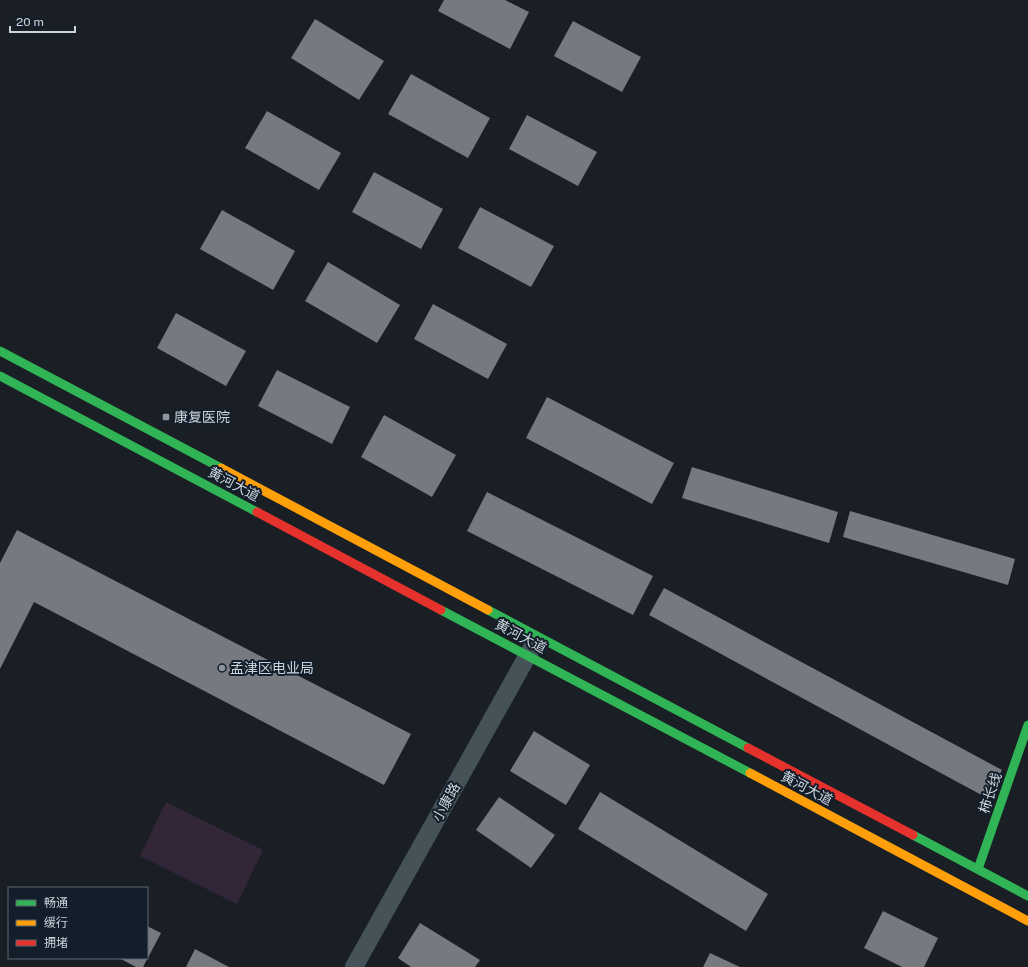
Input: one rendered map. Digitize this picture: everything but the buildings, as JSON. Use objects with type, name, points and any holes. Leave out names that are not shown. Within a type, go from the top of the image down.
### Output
[{"type":"main road","name":"黄河大道","points":[[0,351],[1028,896]]},
{"type":"main road","name":"黄河大道","points":[[0,376],[1028,921]]},
{"type":"main road","name":"柿长线","points":[[978,869],[1028,725]]},
{"type":"street","name":"小康路","points":[[354,967],[538,637]]},
{"type":"shaded area","points":[[166,802],[263,850],[237,904],[140,856]]},
{"type":"traffic: fast","points":[[0,351],[221,468]]},
{"type":"traffic: fast","points":[[0,376],[257,512]]},
{"type":"traffic: fast","points":[[441,610],[750,773]]},
{"type":"traffic: fast","points":[[488,610],[748,748]]},
{"type":"traffic: fast","points":[[978,869],[1028,725]]},
{"type":"traffic: fast","points":[[913,835],[1028,896]]},
{"type":"traffic: slow","points":[[221,468],[488,610]]},
{"type":"traffic: slow","points":[[750,773],[1028,921]]},
{"type":"traffic: jam","points":[[257,512],[441,610]]},
{"type":"traffic: jam","points":[[748,748],[913,835]]},
{"type":"place","name":"康复医院","points":[[166,417]]},
{"type":"place","name":"孟津区电业局","points":[[222,668]]}]
